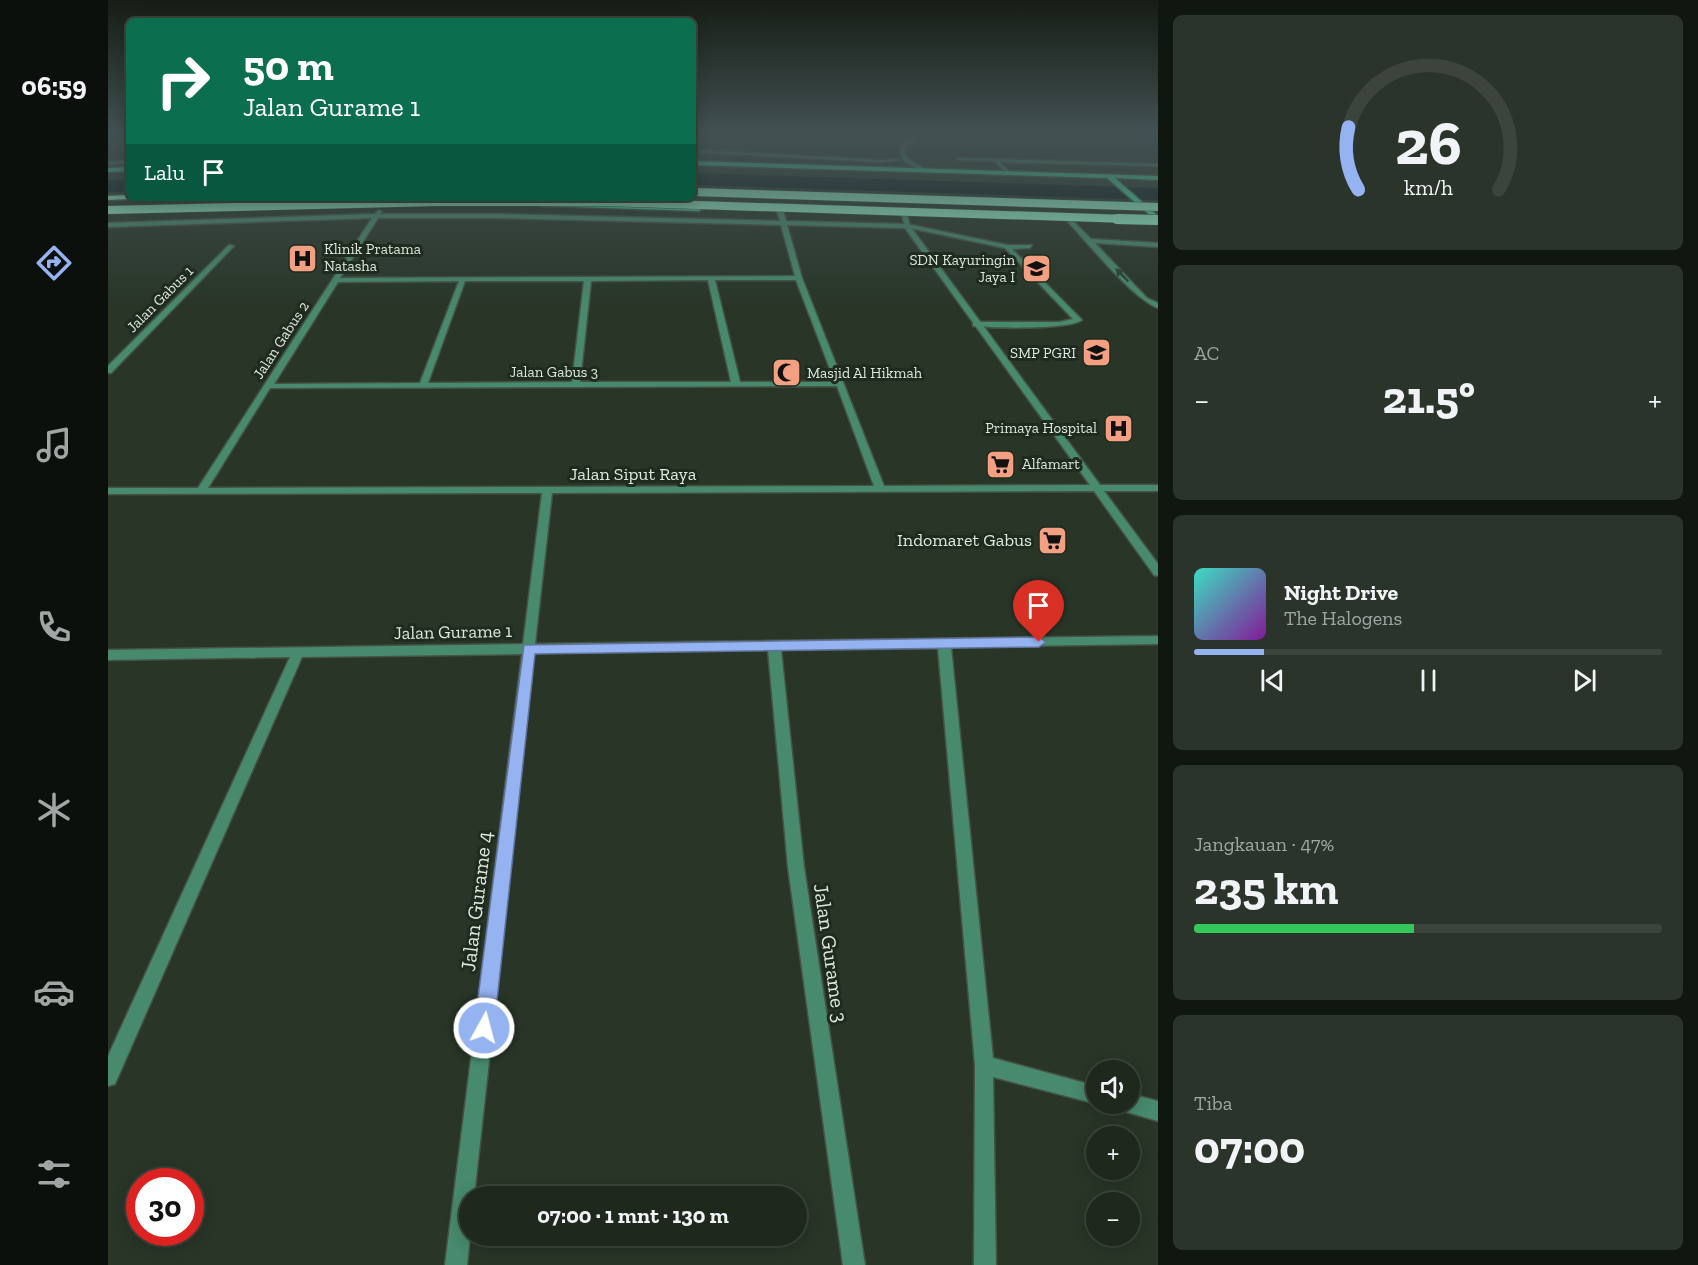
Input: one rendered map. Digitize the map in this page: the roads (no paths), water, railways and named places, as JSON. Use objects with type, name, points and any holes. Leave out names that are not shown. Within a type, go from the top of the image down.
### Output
[{"type":"highway","points":[[696,192],[1157,207]]},
{"type":"highway","points":[[108,198],[126,197]]},
{"type":"highway","points":[[108,212],[412,202],[606,202],[1158,221]]},
{"type":"main road","points":[[1128,191],[1158,221]]},
{"type":"main road","points":[[1136,191],[1157,207]]},
{"type":"main road","points":[[108,212],[521,205],[780,210],[1070,221],[1158,221]]},
{"type":"street","name":"Jalan Gabus 2","points":[[202,489],[383,206]]},
{"type":"street","points":[[242,208],[253,221]]},
{"type":"street","points":[[780,210],[799,278],[880,489]]},
{"type":"street","points":[[108,232],[129,212]]},
{"type":"street","points":[[905,215],[907,226],[976,324],[1158,572]]},
{"type":"street","points":[[108,225],[377,216],[499,216],[783,222],[907,226],[1007,247],[1030,246]]},
{"type":"street","points":[[1070,221],[1145,299],[1158,306]]},
{"type":"street","points":[[1088,241],[1158,245]]},
{"type":"street","name":"Jalan Gabus 1","points":[[108,371],[231,246]]},
{"type":"street","points":[[976,324],[1059,324],[1078,320],[1007,247]]},
{"type":"street","points":[[711,278],[736,384]]},
{"type":"street","points":[[336,280],[799,278]]},
{"type":"street","points":[[423,386],[463,279]]},
{"type":"street","points":[[576,385],[588,279]]},
{"type":"street","name":"Jalan Gabus 3","points":[[268,386],[840,384]]},
{"type":"street","name":"Jalan Siput Raya","points":[[108,490],[547,491],[1158,488]]},
{"type":"street","name":"Jalan Gurame 4","points":[[456,1265],[547,491]]},
{"type":"street","name":"Jalan Gurame 1","points":[[108,655],[1158,640]]},
{"type":"street","points":[[944,643],[984,1065],[985,1265]]},
{"type":"street","name":"Jalan Gurame 3","points":[[774,646],[795,867],[854,1265]]},
{"type":"street","points":[[108,1077],[298,652]]},
{"type":"street","points":[[984,1065],[1086,1092]]},
{"type":"street","points":[[1140,1106],[1158,1111]]},
{"type":"waterway","points":[[1066,191],[1158,194]]},
{"type":"place","name":"Klinik Pratama Natasha","points":[[303,258]]},
{"type":"place","name":"SDN Kayuringin Jaya I","points":[[1036,269]]},
{"type":"place","name":"SMP PGRI","points":[[1097,353]]},
{"type":"place","name":"Masjid Al Hikmah","points":[[786,373]]},
{"type":"place","name":"Primaya Hospital","points":[[1118,428]]},
{"type":"place","name":"Alfamart","points":[[1001,464]]},
{"type":"place","name":"Indomaret Gabus","points":[[1053,540]]}]
